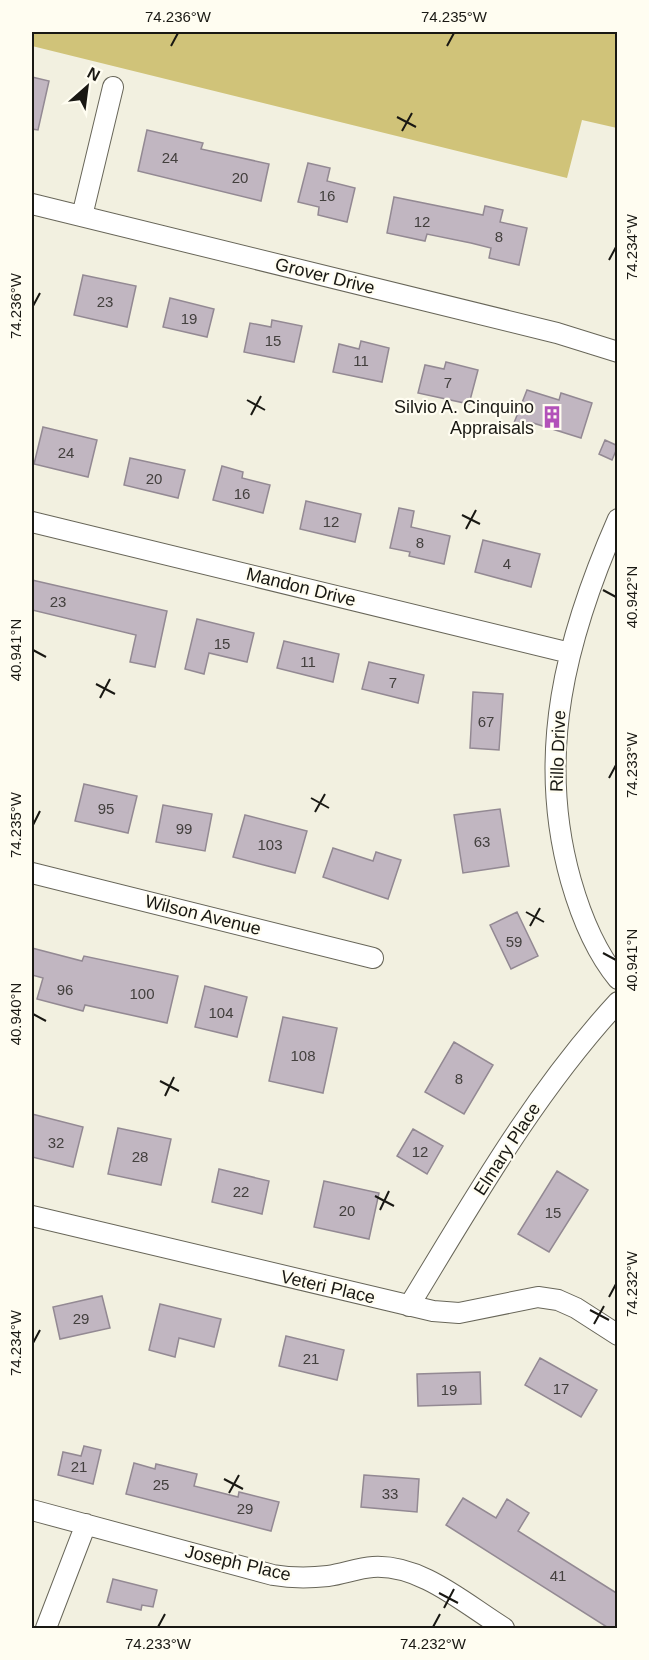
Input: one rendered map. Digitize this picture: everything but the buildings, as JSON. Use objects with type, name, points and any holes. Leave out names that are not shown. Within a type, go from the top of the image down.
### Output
[{"type":"street","points":[[82,216],[113,87]]},
{"type":"street","name":"Grover Drive","points":[[32,204],[557,333],[618,352]]},
{"type":"street","name":"Rillo Drive","points":[[618,519],[590,582],[563,682],[556,736],[556,798],[561,848],[577,903],[593,941],[618,979]]},
{"type":"street","name":"Mandon Drive","points":[[32,522],[570,653]]},
{"type":"street","name":"Wilson Avenue","points":[[32,873],[373,958]]},
{"type":"street","name":"Elmary Place","points":[[409,1306],[520,1125],[559,1070],[618,1002]]},
{"type":"street","name":"Veteri Place","points":[[32,1216],[409,1306],[459,1313],[538,1297],[558,1300],[576,1308],[618,1335]]},
{"type":"street","name":"Joseph Place","points":[[32,1510],[280,1576],[328,1576],[372,1567],[394,1567],[428,1579],[504,1629]]},
{"type":"street","points":[[46,1629],[86,1524]]},
{"type":"shaded area","points":[[32,32],[617,32],[617,128],[582,120],[567,178],[32,46]]},
{"type":"place","name":"Silvio A. Cinquino Appraisals","points":[[552,417]]}]
